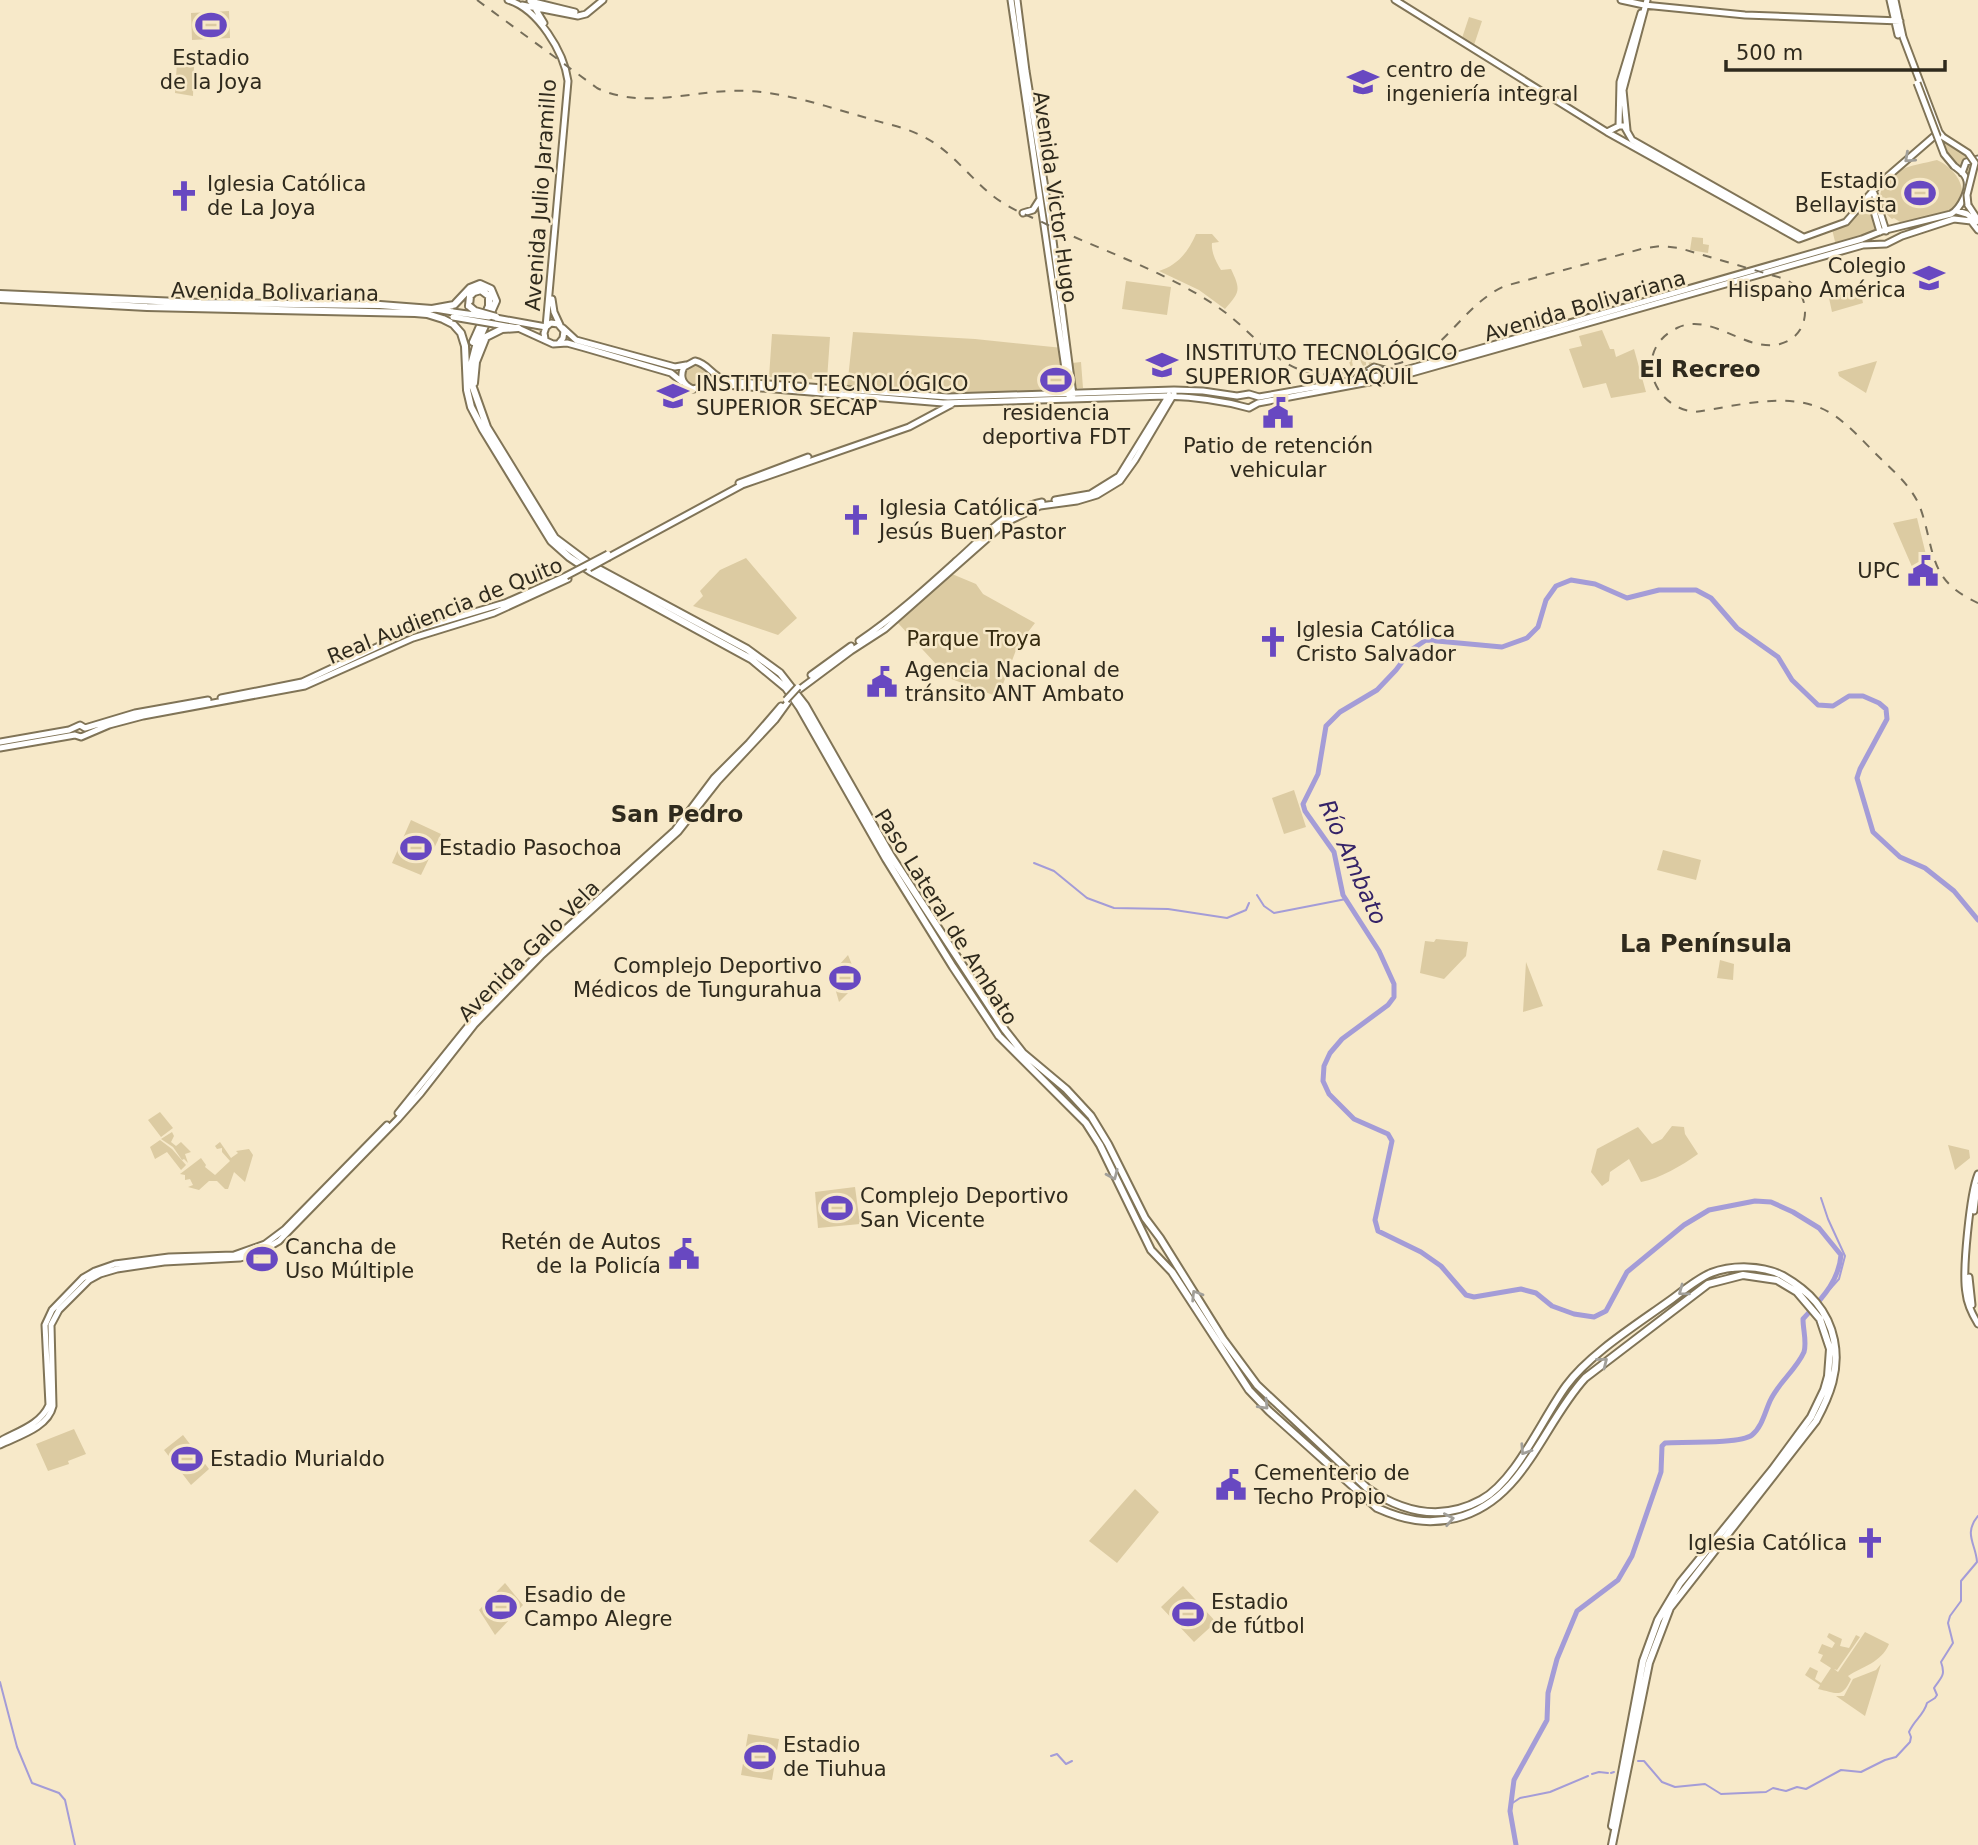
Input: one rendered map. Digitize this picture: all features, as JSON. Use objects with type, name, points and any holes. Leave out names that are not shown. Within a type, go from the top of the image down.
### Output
[{"type":"highway","points":[[430,311],[454,305],[477,284],[484,284],[494,292],[495,304],[476,346],[470,369],[477,402]]},
{"type":"highway","points":[[466,364],[489,306],[489,296],[481,290],[474,292],[470,296],[469,306],[475,311],[496,320]]},
{"type":"highway","name":"Avenida Bolivariana","points":[[0,297],[135,306],[430,311]]},
{"type":"highway","name":"Paso Lateral de Ambato","points":[[430,311],[449,321],[464,338],[467,390],[475,416],[515,486],[551,541],[590,571],[751,659],[786,688],[953,967],[999,1036],[1086,1123],[1100,1145],[1151,1250],[1172,1272],[1249,1390],[1377,1508],[1397,1517],[1419,1522],[1444,1521],[1485,1507],[1496,1500],[1513,1482],[1573,1390],[1599,1365],[1708,1284],[1743,1275],[1768,1274]]},
{"type":"highway","points":[[477,402],[474,381],[481,346],[491,333],[518,328]]},
{"type":"highway","name":"Paso Lateral de Ambato","points":[[477,402],[487,427],[520,483],[563,546],[591,565],[747,649],[780,673],[790,684],[891,856],[958,962],[1023,1053],[1066,1089],[1091,1116],[1145,1219],[1257,1385],[1367,1488],[1387,1502],[1419,1511],[1445,1511],[1482,1499],[1513,1469],[1566,1385],[1592,1358],[1702,1278],[1743,1267],[1801,1287],[1814,1299],[1826,1316],[1836,1363],[1834,1378],[1820,1414],[1682,1589],[1662,1625],[1649,1663],[1610,1845]]},
{"type":"main road","points":[[530,0],[579,13],[601,0]]},
{"type":"main road","name":"Avenida Julio Jaramillo","points":[[530,0],[569,67],[572,85],[552,293],[552,303],[562,327]]},
{"type":"main road","points":[[515,1],[535,8],[578,16],[586,14],[601,0]]},
{"type":"main road","name":"Avenida Victor Hugo","points":[[1011,0],[1071,396]]},
{"type":"main road","name":"Avenida Victor Hugo","points":[[1017,0],[1051,225],[1071,396]]},
{"type":"main road","points":[[1395,0],[1607,132],[1801,238],[1846,222],[1873,190],[1941,134]]},
{"type":"main road","points":[[1621,0],[1745,15],[1897,21]]},
{"type":"main road","points":[[1893,0],[1916,83],[1944,154],[1962,173],[1967,185],[1956,214]]},
{"type":"main road","name":"Avenida Julio Jaramillo","points":[[515,1],[540,22],[564,64],[568,81],[546,327]]},
{"type":"main road","points":[[1618,138],[1614,134],[1617,127],[1620,82],[1645,3]]},
{"type":"main road","points":[[1645,3],[1624,83],[1623,108],[1627,132],[1632,140],[1775,224]]},
{"type":"main road","points":[[1897,21],[1941,134],[1968,153],[1973,160],[1975,168],[1967,199],[1978,222]]},
{"type":"main road","points":[[1607,132],[1617,127]]},
{"type":"main road","points":[[1617,127],[1627,132]]},
{"type":"main road","points":[[1618,138],[1623,138],[1627,132]]},
{"type":"main road","points":[[1962,173],[1966,162],[1978,159]]},
{"type":"main road","points":[[1873,190],[1883,232],[1878,239],[1882,244]]},
{"type":"main road","points":[[1868,198],[1883,232]]},
{"type":"main road","points":[[1023,213],[1033,210],[1040,199]]},
{"type":"main road","points":[[1956,214],[1971,217],[1978,222]]},
{"type":"main road","points":[[1956,214],[1971,221],[1978,230]]},
{"type":"main road","name":"Avenida Bolivariana","points":[[1254,401],[1395,373],[1883,232],[1956,214]]},
{"type":"main road","name":"Avenida Bolivariana","points":[[1254,401],[1401,376],[1863,245],[1890,242],[1956,214]]},
{"type":"main road","points":[[1883,232],[1891,234],[1890,242]]},
{"type":"main road","name":"Avenida Bolivariana","points":[[430,311],[546,327],[555,323],[573,339],[594,346],[678,367],[699,361],[706,365],[709,372],[727,381],[948,397],[1172,393],[1242,405]]},
{"type":"main road","name":"Avenida Bolivariana","points":[[496,320],[552,344],[585,348],[671,373],[696,389],[706,384],[955,403],[1172,393],[1243,396]]},
{"type":"main road","points":[[545,340],[546,327]]},
{"type":"main road","points":[[559,343],[564,335],[562,327]]},
{"type":"main road","points":[[685,384],[682,374],[686,365]]},
{"type":"main road","points":[[1351,382],[1374,367],[1395,373]]},
{"type":"main road","points":[[706,384],[709,372]]},
{"type":"main road","name":"Avenida Galo Vela","points":[[0,1443],[36,1422],[46,1412],[49,1405],[44,1336],[47,1320],[55,1306],[83,1278],[115,1264],[169,1257],[234,1255],[253,1250],[276,1237],[411,1099],[473,1022],[541,956],[678,832],[718,781],[775,720],[799,688],[899,611],[1003,519],[1027,505],[1090,494],[1112,482],[1125,469],[1172,393]]},
{"type":"main road","name":"Avenida Galo Vela","points":[[799,688],[885,629],[1005,523],[1040,506],[1077,501],[1107,491],[1128,472],[1172,393]]},
{"type":"main road","points":[[1249,394],[1254,401],[1249,408],[1242,405],[1241,399],[1249,394]]},
{"type":"main road","points":[[1154,395],[1162,409]]},
{"type":"main road","name":"Real Audiencia de Quito","points":[[85,730],[153,714],[304,686],[413,638],[494,612],[567,578],[742,481],[918,419],[934,410],[933,402]]},
{"type":"main road","name":"Real Audiencia de Quito","points":[[608,555],[743,485],[909,427],[955,403]]},
{"type":"main road","points":[[80,725],[85,730],[81,737],[75,735],[0,745],[80,725]]},
{"type":"main road","points":[[75,728],[75,735]]},
{"type":"main road","points":[[1978,1174],[1972,1195],[1965,1284],[1969,1307],[1978,1324]]},
{"type":"main road","points":[[1978,1182],[1968,1283],[1971,1302],[1978,1317]]},
{"type":"green space","name":"Estadio de la Joya","points":[[229,11],[230,38],[192,40],[191,13]]},
{"type":"green space","points":[[1469,17],[1482,21],[1473,48],[1461,41]]},
{"type":"green space","points":[[177,62],[194,65],[193,96],[175,93]]},
{"type":"green space","points":[[1941,136],[1970,157],[1974,167],[1967,190],[1967,177],[1948,159]]},
{"type":"green space","name":"Estadio Bellavista","points":[[1937,160],[1951,170],[1961,184],[1961,199],[1957,205],[1949,211],[1925,219],[1900,222],[1892,219],[1880,200],[1887,181],[1903,169]]},
{"type":"green space","points":[[1867,201],[1878,231],[1836,246],[1832,229],[1846,224]]},
{"type":"green space","points":[[1196,234],[1212,234],[1219,242],[1212,243],[1217,264],[1221,270],[1231,269],[1234,276],[1237,291],[1225,309],[1199,290],[1159,271],[1182,257]]},
{"type":"green space","points":[[1692,237],[1703,238],[1703,244],[1709,245],[1708,253],[1690,250]]},
{"type":"green space","points":[[1126,281],[1171,287],[1167,315],[1122,309]]},
{"type":"green space","points":[[1860,289],[1863,303],[1832,312],[1829,298]]},
{"type":"green space","points":[[1602,330],[1616,357],[1634,349],[1646,392],[1611,398],[1606,383],[1583,388],[1569,349],[1582,346],[1579,336]]},
{"type":"green space","points":[[853,332],[975,339],[1063,348],[1069,393],[945,394],[847,388]]},
{"type":"green space","points":[[772,334],[830,337],[827,380],[769,377]]},
{"type":"green space","points":[[1365,344],[1372,364],[1369,365],[1368,359],[1363,366],[1360,360],[1352,361],[1351,367],[1347,357],[1339,359],[1338,355],[1354,349],[1357,356],[1361,355]]},
{"type":"green space","points":[[1877,361],[1866,393],[1839,376],[1838,372]]},
{"type":"green space","points":[[1081,362],[1083,388],[1076,388],[1072,363]]},
{"type":"green space","points":[[695,364],[703,367],[706,375],[703,383],[695,386],[687,383],[684,375],[687,367]]},
{"type":"green space","points":[[1917,518],[1928,563],[1913,569],[1893,523]]},
{"type":"green space","points":[[746,558],[797,618],[778,635],[693,606],[703,596],[700,591],[720,570]]},
{"type":"green space","name":"Parque Troya","points":[[952,574],[976,584],[983,594],[1035,623],[1018,645],[998,697],[949,678],[897,622]]},
{"type":"green space","points":[[1294,790],[1306,827],[1284,834],[1272,798]]},
{"type":"green space","name":"Estadio Pasochoa","points":[[411,820],[441,834],[421,875],[392,863]]},
{"type":"green space","points":[[1663,850],[1701,860],[1696,880],[1657,870]]},
{"type":"green space","points":[[1436,939],[1468,942],[1466,956],[1444,979],[1420,973],[1425,941],[1434,942]]},
{"type":"green space","name":"Complejo Deportivo Médicos de Tungurahua","points":[[848,955],[859,982],[839,1002],[831,974]]},
{"type":"green space","points":[[1720,960],[1734,964],[1733,980],[1717,978]]},
{"type":"green space","points":[[1526,962],[1543,1006],[1523,1012]]},
{"type":"green space","points":[[160,1112],[173,1128],[161,1137],[148,1120]]},
{"type":"green space","points":[[1672,1126],[1684,1127],[1685,1134],[1698,1154],[1678,1167],[1641,1182],[1629,1159],[1610,1172],[1609,1181],[1602,1186],[1591,1172],[1597,1149],[1638,1127],[1652,1144],[1662,1139]]},
{"type":"green space","points":[[172,1132],[174,1136],[171,1142],[176,1146],[181,1142],[191,1152],[185,1154],[188,1163],[161,1139]]},
{"type":"green space","points":[[160,1140],[186,1165],[181,1170],[167,1152],[155,1159],[150,1147]]},
{"type":"green space","points":[[220,1142],[231,1158],[238,1153],[236,1151],[249,1149],[253,1155],[245,1182],[234,1172],[228,1189],[217,1181],[209,1181],[199,1190],[188,1187],[193,1185],[190,1179],[185,1180],[185,1175],[180,1174],[201,1158],[205,1167],[215,1175],[230,1161],[222,1148],[217,1149],[215,1146]]},
{"type":"green space","points":[[1948,1145],[1969,1150],[1970,1158],[1955,1170]]},
{"type":"green space","name":"Complejo Deportivo San Vicente","points":[[855,1187],[860,1224],[818,1228],[815,1192]]},
{"type":"green space","points":[[74,1429],[86,1454],[68,1461],[69,1464],[48,1471],[36,1444]]},
{"type":"green space","name":"Estadio Murialdo","points":[[183,1435],[209,1469],[191,1485],[164,1450]]},
{"type":"green space","points":[[1135,1489],[1159,1512],[1117,1563],[1089,1541]]},
{"type":"green space","name":"Esadio de Campo Alegre","points":[[505,1583],[523,1605],[495,1635],[479,1610]]},
{"type":"green space","name":"Estadio de fútbol","points":[[1183,1586],[1216,1622],[1194,1642],[1161,1607]]},
{"type":"green space","points":[[1865,1632],[1889,1644],[1886,1650],[1871,1663],[1848,1676],[1851,1679],[1842,1692],[1818,1689],[1820,1685],[1805,1675],[1810,1667],[1818,1671],[1815,1679],[1821,1683],[1831,1668],[1820,1661],[1823,1655],[1818,1653],[1822,1644],[1832,1648],[1835,1643],[1827,1637],[1829,1633],[1842,1639],[1840,1646],[1849,1648],[1856,1635],[1860,1637],[1837,1670],[1834,1669],[1838,1672]]},
{"type":"green space","points":[[1881,1664],[1865,1716],[1836,1696],[1844,1696],[1853,1679],[1876,1670]]},
{"type":"green space","name":"Estadio de Tiuhua","points":[[748,1734],[779,1739],[772,1780],[741,1775]]},
{"type":"waterway","name":"Río Ambato","points":[[1516,1845],[1510,1811],[1514,1780],[1547,1720],[1548,1693],[1557,1659],[1577,1611],[1618,1580],[1632,1556],[1661,1472],[1662,1446],[1665,1443],[1736,1440],[1755,1432],[1773,1394],[1804,1352],[1803,1319],[1833,1282],[1841,1255],[1819,1228],[1771,1202],[1755,1201],[1709,1210],[1684,1225],[1627,1272],[1606,1311],[1594,1317],[1574,1314],[1552,1306],[1536,1293],[1521,1289],[1474,1297],[1466,1295],[1441,1266],[1421,1252],[1378,1231],[1375,1220],[1392,1141],[1388,1134],[1354,1119],[1329,1094],[1323,1081],[1324,1066],[1330,1053],[1342,1039],[1388,1005],[1394,997],[1394,984],[1379,951],[1343,895],[1334,852],[1305,811],[1303,804],[1318,774],[1326,726],[1340,712],[1377,690],[1411,650],[1426,640],[1502,647],[1527,638],[1538,627],[1546,600],[1556,586],[1571,580],[1595,584],[1627,598],[1659,590],[1696,590],[1711,598],[1737,628],[1778,657],[1792,680],[1818,705],[1833,706],[1849,696],[1863,696],[1886,709],[1887,719],[1857,778],[1873,832],[1900,857],[1925,868],[1954,891],[1978,920]]},
{"type":"waterway","points":[[1034,863],[1054,871],[1087,898],[1114,908],[1168,909],[1227,918],[1246,910],[1249,903]]},
{"type":"waterway","points":[[1257,895],[1264,906],[1274,913],[1346,899]]},
{"type":"waterway","points":[[1821,1198],[1845,1256],[1839,1279],[1830,1289]]},
{"type":"waterway","points":[[1638,1761],[1644,1761],[1662,1782],[1675,1787],[1705,1784],[1721,1794],[1766,1792],[1773,1788],[1786,1791],[1797,1787],[1806,1789],[1841,1770],[1861,1772],[1896,1757],[1910,1742],[1909,1732],[1927,1703],[1937,1695],[1934,1688],[1943,1673],[1941,1662],[1953,1643],[1948,1623],[1950,1616],[1961,1601],[1961,1581],[1977,1562],[1971,1528],[1978,1516]]},
{"type":"waterway","points":[[0,1682],[17,1747],[32,1783],[59,1793],[65,1800],[75,1845]]},
{"type":"waterway","points":[[1051,1756],[1057,1754],[1066,1764],[1072,1761]]},
{"type":"waterway","points":[[1592,1774],[1608,1773]]},
{"type":"waterway","points":[[1511,1804],[1520,1798],[1550,1792],[1588,1776]]},
{"type":"railway","points":[[477,0],[597,88],[615,95],[652,98],[729,91],[763,92],[808,101],[915,133],[944,150],[993,196],[1008,206],[1184,286],[1226,313],[1279,358],[1303,371],[1317,374],[1342,373],[1407,361],[1429,351],[1483,299],[1505,286],[1645,248],[1679,248],[1785,279],[1801,294],[1804,304],[1803,324],[1791,339],[1780,344],[1767,345],[1703,325],[1690,324],[1677,328],[1663,337],[1655,349],[1651,362],[1658,389],[1667,400],[1680,408],[1695,412],[1765,401],[1800,402],[1817,406],[1844,422],[1895,472],[1916,499],[1941,574],[1950,585],[1978,603]]},
{"type":"place","name":"Estadio de la Joya","points":[[211,25]]},
{"type":"place","name":"centro de ingeniería integral","points":[[1363,82]]},
{"type":"place","name":"Estadio Bellavista","points":[[1920,193]]},
{"type":"place","name":"Iglesia Católica de La Joya","points":[[184,196]]},
{"type":"place","name":"Colegio Hispano América","points":[[1929,278]]},
{"type":"place","name":"INSTITUTO TECNOLÓGICO SUPERIOR GUAYAQUIL","points":[[1162,365]]},
{"type":"place","name":"residencia deportiva FDT","points":[[1056,380]]},
{"type":"place","name":"INSTITUTO TECNOLÓGICO SUPERIOR SECAP","points":[[673,396]]},
{"type":"place","name":"Patio de retención vehicular","points":[[1278,413]]},
{"type":"place","name":"Iglesia Católica Jesús Buen Pastor","points":[[856,520]]},
{"type":"place","name":"UPC","points":[[1923,571]]},
{"type":"place","name":"Iglesia Católica Cristo Salvador","points":[[1273,642]]},
{"type":"place","name":"Agencia Nacional de tránsito ANT Ambato","points":[[882,682]]},
{"type":"place","name":"Estadio Pasochoa","points":[[416,848]]},
{"type":"place","name":"Complejo Deportivo Médicos de Tungurahua","points":[[845,978]]},
{"type":"place","name":"Complejo Deportivo San Vicente","points":[[837,1208]]},
{"type":"place","name":"Retén de Autos de la Policía","points":[[684,1254]]},
{"type":"place","name":"Cancha de Uso Múltiple","points":[[262,1259]]},
{"type":"place","name":"Estadio Murialdo","points":[[187,1459]]},
{"type":"place","name":"Cementerio de Techo Propio","points":[[1231,1485]]},
{"type":"place","name":"Iglesia Católica","points":[[1870,1543]]},
{"type":"place","name":"Esadio de Campo Alegre","points":[[501,1607]]},
{"type":"place","name":"Estadio de fútbol","points":[[1188,1614]]},
{"type":"place","name":"Estadio de Tiuhua","points":[[760,1757]]},
{"type":"district","name":"El Recreo","points":[[1700,369]]},
{"type":"district","name":"San Pedro","points":[[677,814]]},
{"type":"district","name":"La Península","points":[[1706,944]]}]
